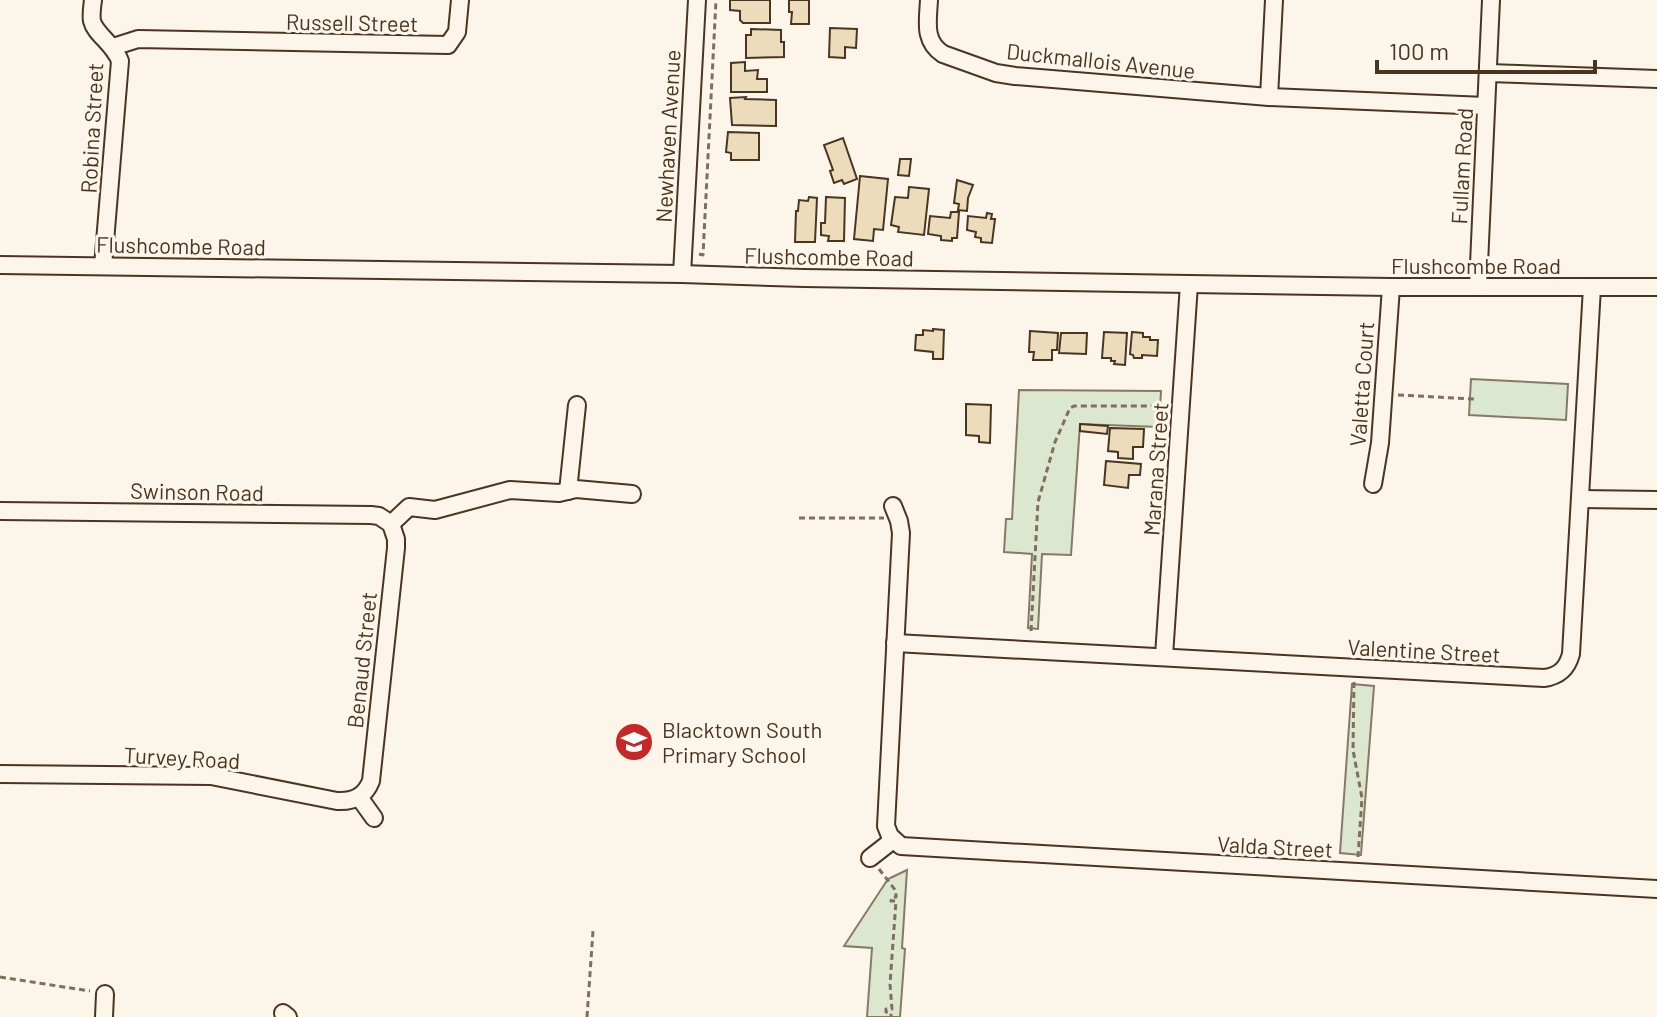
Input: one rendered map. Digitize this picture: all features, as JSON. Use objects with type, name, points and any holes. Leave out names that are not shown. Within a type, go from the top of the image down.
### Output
[{"type":"street","name":"Robina Street","points":[[93,0],[93,25],[113,47],[120,61],[103,266]]},
{"type":"street","name":"Russell Street","points":[[113,47],[138,39],[448,45],[457,32],[460,0]]},
{"type":"street","name":"Newhaven Avenue","points":[[682,274],[697,0]]},
{"type":"street","name":"Duckmallois Avenue","points":[[929,0],[928,33],[937,50],[996,73],[1269,97],[1486,106]]},
{"type":"street","points":[[1269,97],[1274,0]]},
{"type":"street","name":"Fullam Road","points":[[1478,286],[1491,0]]},
{"type":"street","points":[[1488,73],[1657,79]]},
{"type":"street","name":"Flushcombe Road","points":[[0,265],[1391,287],[1657,287]]},
{"type":"street","name":"Marana Street","points":[[1164,656],[1189,284]]},
{"type":"street","name":"Valetta Court","points":[[1373,484],[1378,458],[1391,287]]},
{"type":"street","name":"Valentine Street","points":[[895,643],[1544,678],[1561,672],[1571,654],[1592,287]]},
{"type":"street","points":[[568,491],[577,405]]},
{"type":"street","points":[[391,524],[409,507],[435,510],[510,490],[559,493],[576,489],[632,494]]},
{"type":"street","points":[[1580,499],[1657,500]]},
{"type":"street","points":[[870,858],[893,840],[886,826],[901,533],[895,510]]},
{"type":"street","name":"Swinson Road","points":[[0,511],[371,515],[391,524]]},
{"type":"street","name":"Benaud Street","points":[[359,797],[371,781],[396,548],[391,524]]},
{"type":"street","name":"Turvey Road","points":[[0,774],[211,776],[337,801],[352,801],[359,797]]},
{"type":"street","points":[[359,797],[374,818]]},
{"type":"street","name":"Valda Street","points":[[893,840],[907,847],[1657,889]]},
{"type":"street","points":[[104,1017],[105,994]]},
{"type":"path","points":[[701,254],[716,0]]},
{"type":"path","points":[[1383,394],[1474,399]]},
{"type":"path","points":[[1031,631],[1038,502],[1055,442],[1070,408],[1162,406]]},
{"type":"path","points":[[799,518],[871,519],[895,510]]},
{"type":"path","points":[[1355,668],[1353,750],[1362,798],[1356,873]]},
{"type":"path","points":[[870,858],[896,891],[896,897],[892,897],[891,901],[896,901],[890,984],[892,1009],[886,1009],[891,1017]]},
{"type":"path","points":[[587,1017],[593,931]]},
{"type":"path","points":[[0,977],[105,994]]},
{"type":"green space","points":[[1471,379],[1568,384],[1566,420],[1469,415]]},
{"type":"green space","points":[[1019,390],[1161,391],[1159,427],[1080,424],[1071,555],[1042,554],[1038,629],[1028,628],[1032,554],[1004,552],[1006,519],[1012,519]]},
{"type":"green space","points":[[1352,684],[1374,686],[1361,855],[1340,853]]},
{"type":"green space","points":[[907,870],[900,1017],[867,1017],[872,948],[844,946],[888,879]]},
{"type":"building","points":[[730,0],[770,0],[770,23],[743,23],[740,11],[730,10]]},
{"type":"building","points":[[789,0],[809,0],[809,24],[791,24]]},
{"type":"building","points":[[830,28],[857,29],[856,48],[845,47],[845,58],[829,57]]},
{"type":"building","points":[[751,29],[781,30],[784,57],[746,58],[746,35],[751,35]]},
{"type":"building","points":[[745,62],[745,71],[758,70],[757,79],[767,79],[767,92],[731,92],[731,63]]},
{"type":"building","points":[[730,98],[776,100],[776,126],[732,125]]},
{"type":"building","points":[[728,132],[759,133],[759,160],[731,160],[731,153],[726,152]]},
{"type":"building","points":[[843,138],[857,179],[844,184],[842,180],[834,183],[824,145]]},
{"type":"building","points":[[900,159],[911,159],[909,176],[898,175]]},
{"type":"building","points":[[860,176],[888,179],[883,230],[874,229],[873,241],[854,239]]},
{"type":"building","points":[[957,180],[973,185],[967,211],[958,210],[959,204],[954,203]]},
{"type":"building","points":[[909,187],[929,189],[924,235],[898,232],[899,227],[891,225],[895,197],[908,198]]},
{"type":"building","points":[[809,197],[817,198],[815,242],[795,242],[799,200],[808,201]]},
{"type":"building","points":[[826,197],[845,198],[844,241],[828,241],[829,236],[821,235],[821,223],[825,223]]},
{"type":"building","points":[[951,212],[959,212],[957,238],[941,240],[941,236],[928,234],[930,216],[950,218]]},
{"type":"building","points":[[987,213],[995,219],[992,243],[981,242],[981,238],[975,237],[976,232],[967,230],[968,216],[986,218]]},
{"type":"building","points":[[933,329],[944,330],[943,359],[933,359],[933,352],[915,350],[916,335]]},
{"type":"building","points":[[1030,331],[1058,333],[1057,350],[1052,350],[1052,360],[1033,360],[1034,352],[1029,352]]},
{"type":"building","points":[[1104,332],[1127,333],[1125,365],[1114,364],[1111,358],[1102,358]]},
{"type":"building","points":[[1132,332],[1158,340],[1157,356],[1134,358],[1130,354]]},
{"type":"building","points":[[1061,333],[1087,333],[1086,354],[1059,353]]},
{"type":"building","points":[[966,404],[991,405],[990,443],[979,442],[979,436],[966,435]]},
{"type":"building","points":[[1080,424],[1108,426],[1107,434],[1080,431]]},
{"type":"building","points":[[1110,428],[1144,429],[1143,447],[1133,447],[1133,459],[1118,458],[1118,452],[1108,451]]},
{"type":"building","points":[[1106,461],[1141,464],[1140,475],[1129,475],[1128,488],[1104,485]]},
{"type":"place","name":"Blacktown South Primary School","points":[[634,742]]}]
